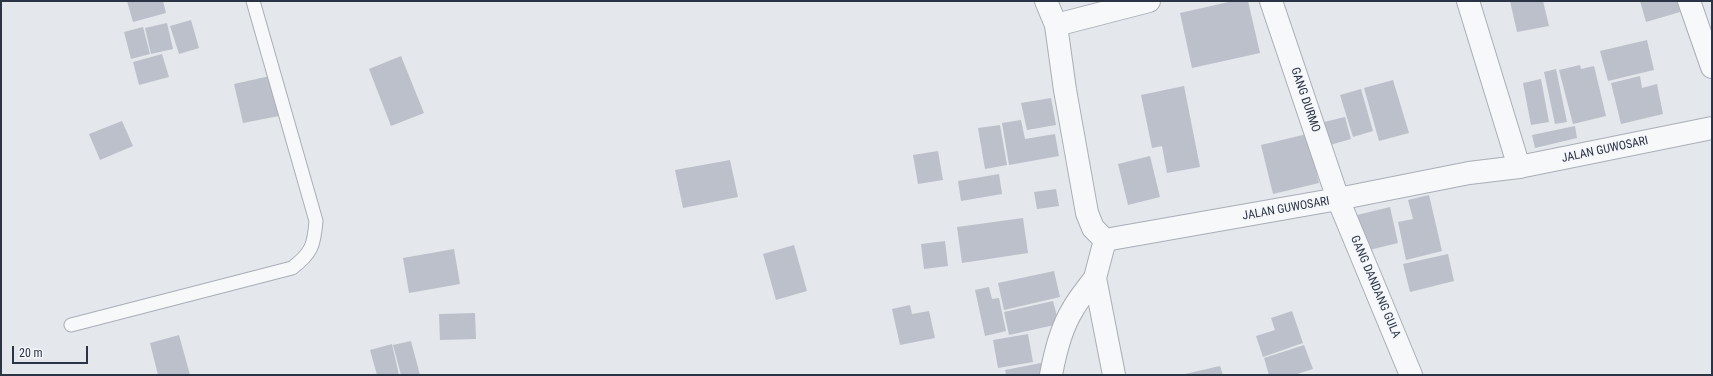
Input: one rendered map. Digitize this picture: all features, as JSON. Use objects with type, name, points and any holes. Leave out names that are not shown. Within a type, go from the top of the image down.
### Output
[{"type":"street","points":[[1046,1],[1056,25],[1065,90],[1087,213],[1093,228],[1105,240],[1095,278],[1073,310],[1058,347],[1051,375]]},
{"type":"street","points":[[1056,25],[1149,1]]},
{"type":"street","name":"GANG DURMO","points":[[1271,1],[1338,199]]},
{"type":"street","points":[[1468,1],[1518,167]]},
{"type":"street","points":[[1689,1],[1712,66]]},
{"type":"street","name":"JALAN GUWOSARI","points":[[1105,240],[1338,199],[1469,173],[1518,167],[1712,128]]},
{"type":"street","name":"GANG DANDANG GULA","points":[[1338,199],[1411,375]]},
{"type":"street","points":[[1095,278],[1114,375]]},
{"type":"lane","points":[[71,325],[292,268],[306,257],[314,239],[316,220],[263,28],[253,1]]},
{"type":"building","points":[[127,1],[163,1],[166,13],[133,22]]},
{"type":"building","points":[[1233,1],[1248,1],[1260,53],[1192,68],[1180,13]]},
{"type":"building","points":[[1510,1],[1543,1],[1549,26],[1517,32]]},
{"type":"building","points":[[1640,1],[1677,1],[1680,12],[1646,22]]},
{"type":"building","points":[[191,20],[199,48],[179,54],[170,26]]},
{"type":"building","points":[[167,23],[173,49],[151,54],[145,28]]},
{"type":"building","points":[[143,27],[150,54],[131,59],[124,32]]},
{"type":"building","points":[[1647,40],[1654,70],[1608,81],[1600,51]]},
{"type":"building","points":[[162,54],[169,77],[139,85],[133,62]]},
{"type":"building","points":[[401,56],[424,113],[391,126],[369,69]]},
{"type":"building","points":[[1580,65],[1581,69],[1594,66],[1606,116],[1573,124],[1559,70]]},
{"type":"building","points":[[1556,69],[1567,122],[1555,124],[1544,72]]},
{"type":"building","points":[[270,76],[279,116],[243,123],[234,84]]},
{"type":"building","points":[[1640,76],[1642,88],[1657,84],[1663,114],[1621,124],[1611,83]]},
{"type":"building","points":[[1541,79],[1549,122],[1531,125],[1523,83]]},
{"type":"building","points":[[1393,80],[1409,133],[1379,141],[1364,88]]},
{"type":"building","points":[[1184,86],[1200,167],[1167,173],[1162,146],[1152,148],[1141,95]]},
{"type":"building","points":[[1361,89],[1373,131],[1353,137],[1340,95]]},
{"type":"building","points":[[1051,98],[1056,125],[1027,130],[1021,103]]},
{"type":"building","points":[[1345,117],[1351,139],[1330,145],[1324,122]]},
{"type":"building","points":[[1021,120],[1025,139],[1055,134],[1059,156],[1009,165],[1002,123]]},
{"type":"building","points":[[122,121],[133,146],[100,160],[89,134]]},
{"type":"building","points":[[1000,125],[1007,165],[985,169],[978,128]]},
{"type":"building","points":[[1575,126],[1577,138],[1535,148],[1532,135]]},
{"type":"building","points":[[1307,134],[1319,183],[1273,194],[1261,145]]},
{"type":"building","points":[[938,151],[943,180],[918,184],[913,155]]},
{"type":"building","points":[[1150,156],[1160,197],[1128,205],[1118,164]]},
{"type":"building","points":[[730,160],[738,197],[683,208],[675,170]]},
{"type":"building","points":[[999,174],[1002,194],[961,201],[958,181]]},
{"type":"building","points":[[1056,189],[1059,206],[1037,209],[1034,192]]},
{"type":"building","points":[[1429,195],[1442,251],[1406,260],[1398,222],[1413,219],[1408,200]]},
{"type":"building","points":[[1390,207],[1398,243],[1365,251],[1357,215]]},
{"type":"building","points":[[1023,218],[1028,253],[962,263],[957,227]]},
{"type":"building","points":[[945,241],[948,266],[924,269],[921,244]]},
{"type":"building","points":[[794,245],[807,291],[776,300],[763,254]]},
{"type":"building","points":[[454,249],[460,284],[409,293],[403,258]]},
{"type":"building","points":[[1448,254],[1454,281],[1410,292],[1403,264]]},
{"type":"building","points":[[1054,271],[1060,297],[1004,310],[998,283]]},
{"type":"building","points":[[989,287],[992,299],[999,298],[1006,331],[985,336],[975,290]]},
{"type":"building","points":[[1053,301],[1059,324],[1009,335],[1004,312]]},
{"type":"building","points":[[910,305],[912,314],[929,311],[935,338],[900,345],[892,309]]},
{"type":"building","points":[[1292,311],[1303,343],[1263,357],[1256,336],[1275,330],[1271,318]]},
{"type":"building","points":[[475,313],[476,339],[440,340],[439,314]]},
{"type":"building","points":[[1028,334],[1033,362],[998,368],[993,340]]},
{"type":"building","points":[[179,335],[190,375],[158,375],[150,343]]},
{"type":"building","points":[[411,341],[420,375],[401,375],[393,345]]},
{"type":"building","points":[[392,344],[399,375],[377,375],[370,350]]},
{"type":"building","points":[[1304,345],[1313,369],[1294,375],[1269,375],[1264,358]]},
{"type":"building","points":[[1041,363],[1043,375],[1006,375],[1005,370]]},
{"type":"building","points":[[1220,366],[1223,375],[1185,375],[1185,374]]}]
